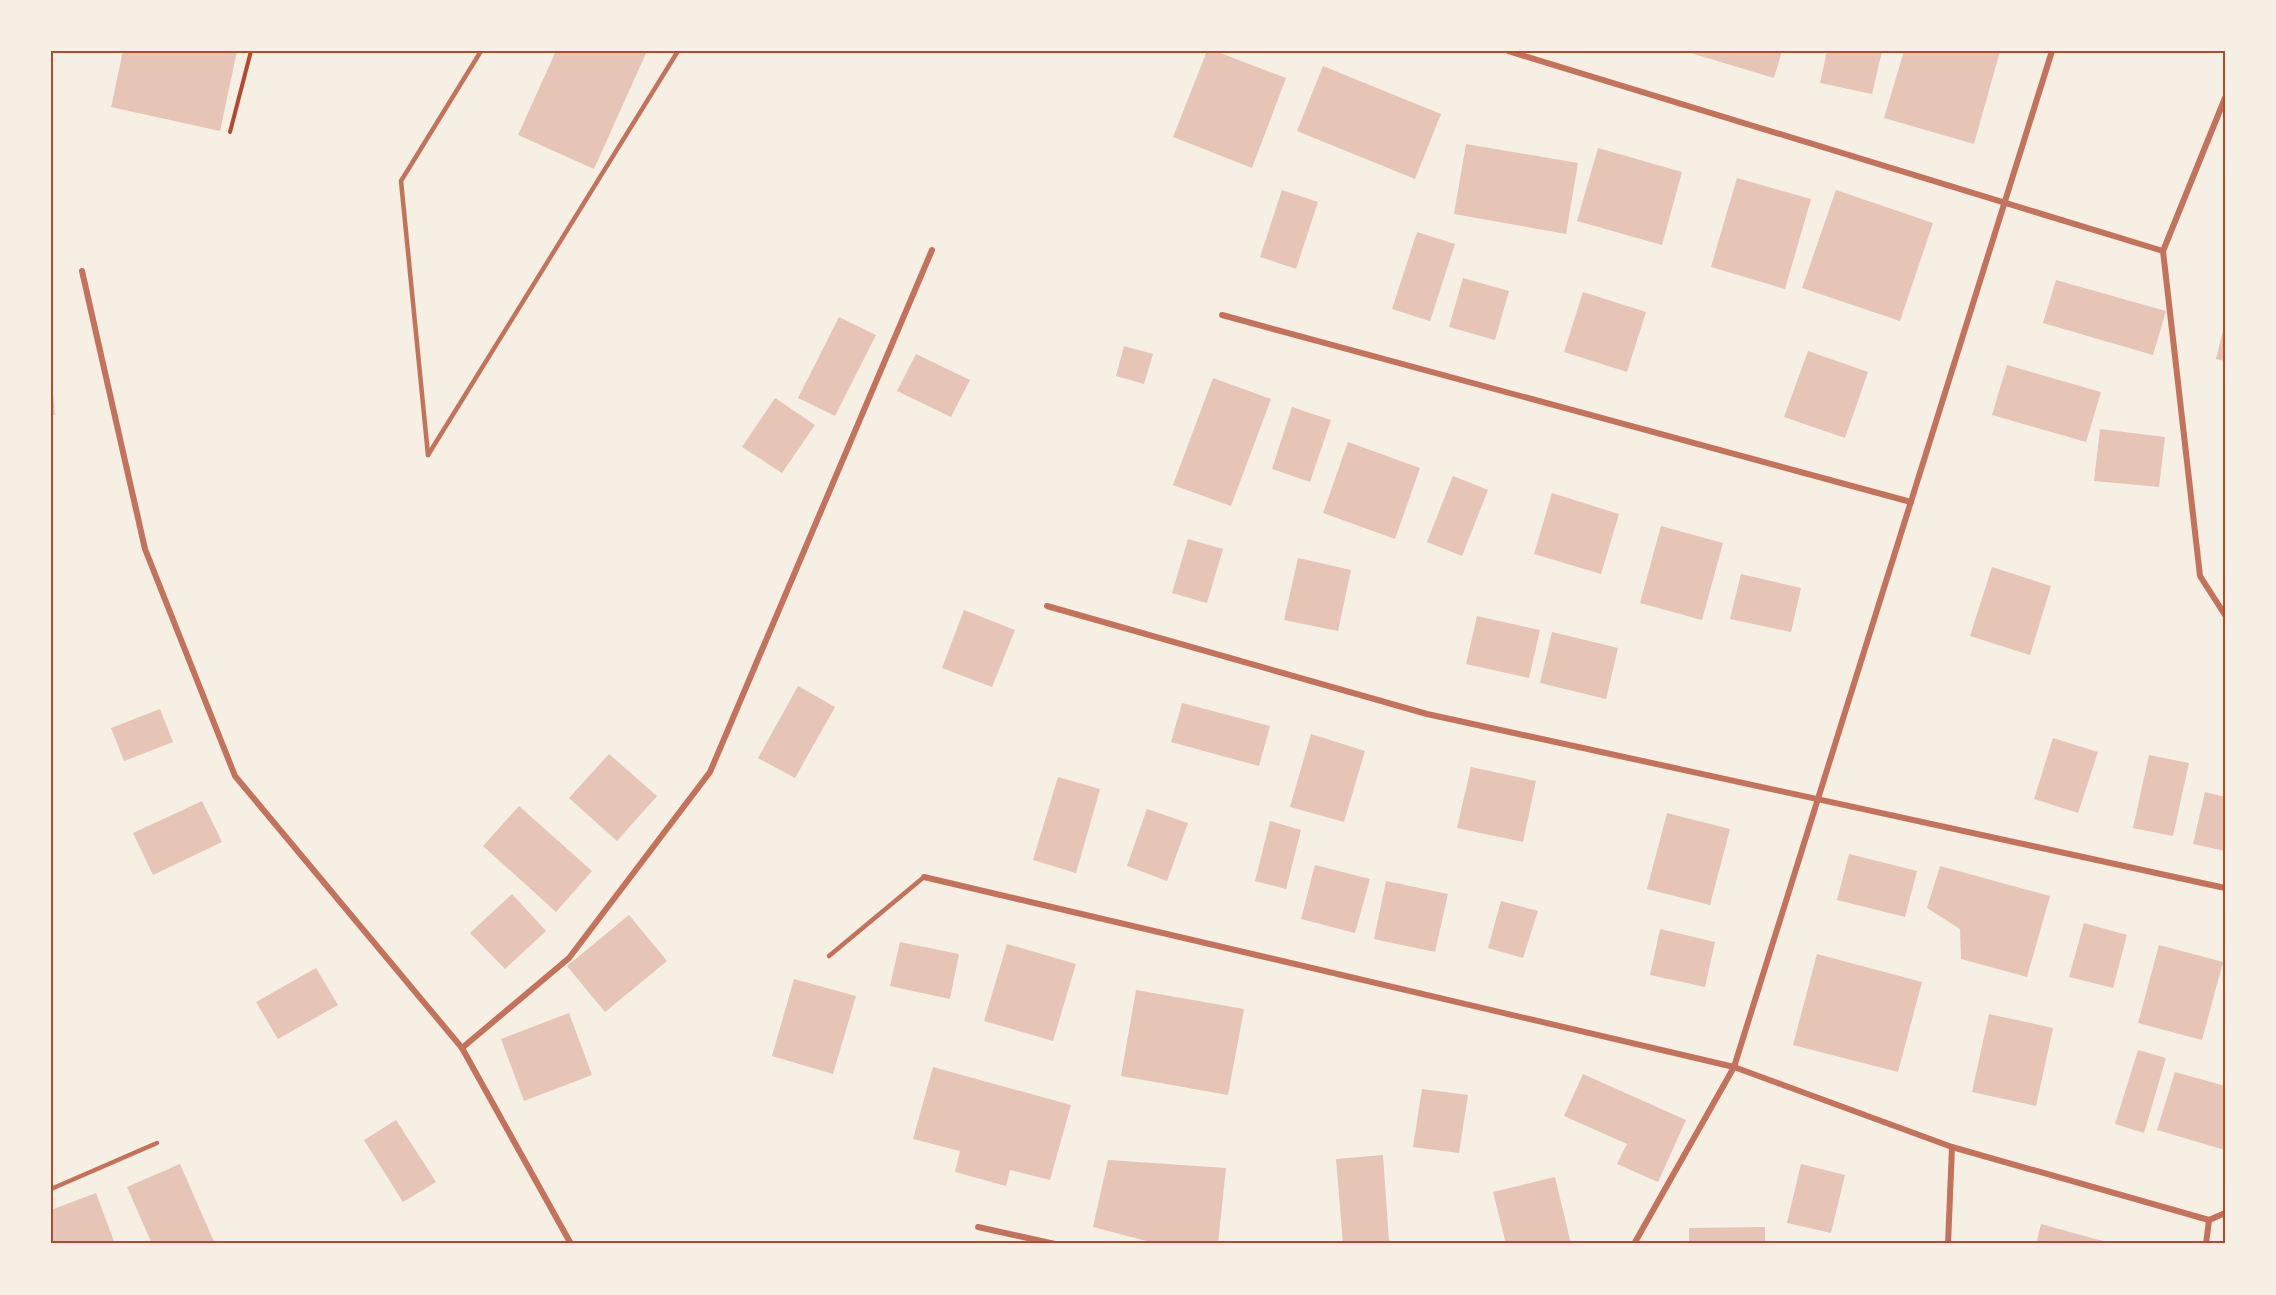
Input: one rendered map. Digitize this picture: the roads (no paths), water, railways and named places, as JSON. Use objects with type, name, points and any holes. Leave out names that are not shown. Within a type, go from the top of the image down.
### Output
[{"type":"street","points":[[1508,51],[2004,204],[2163,250]]},
{"type":"street","points":[[1634,1244],[1734,1067],[2052,51]]},
{"type":"street","points":[[2225,98],[2163,250],[2200,576],[2225,615]]},
{"type":"street","points":[[462,1048],[569,958],[710,772],[932,250]]},
{"type":"street","points":[[82,271],[145,549],[235,776],[462,1048],[571,1244]]},
{"type":"street","points":[[1222,315],[1911,502]]},
{"type":"street","points":[[1047,606],[1427,714],[2225,888]]},
{"type":"street","points":[[924,878],[1734,1067],[1952,1147],[2209,1220],[2225,1213]]},
{"type":"street","points":[[1948,1244],[1952,1147]]},
{"type":"street","points":[[2206,1244],[2209,1220]]},
{"type":"street","points":[[978,1227],[1054,1244]]},
{"type":"lane","points":[[481,51],[401,181],[428,455],[678,51]]},
{"type":"lane","points":[[829,956],[924,878]]},
{"type":"lane","points":[[51,1189],[157,1143]]}]
